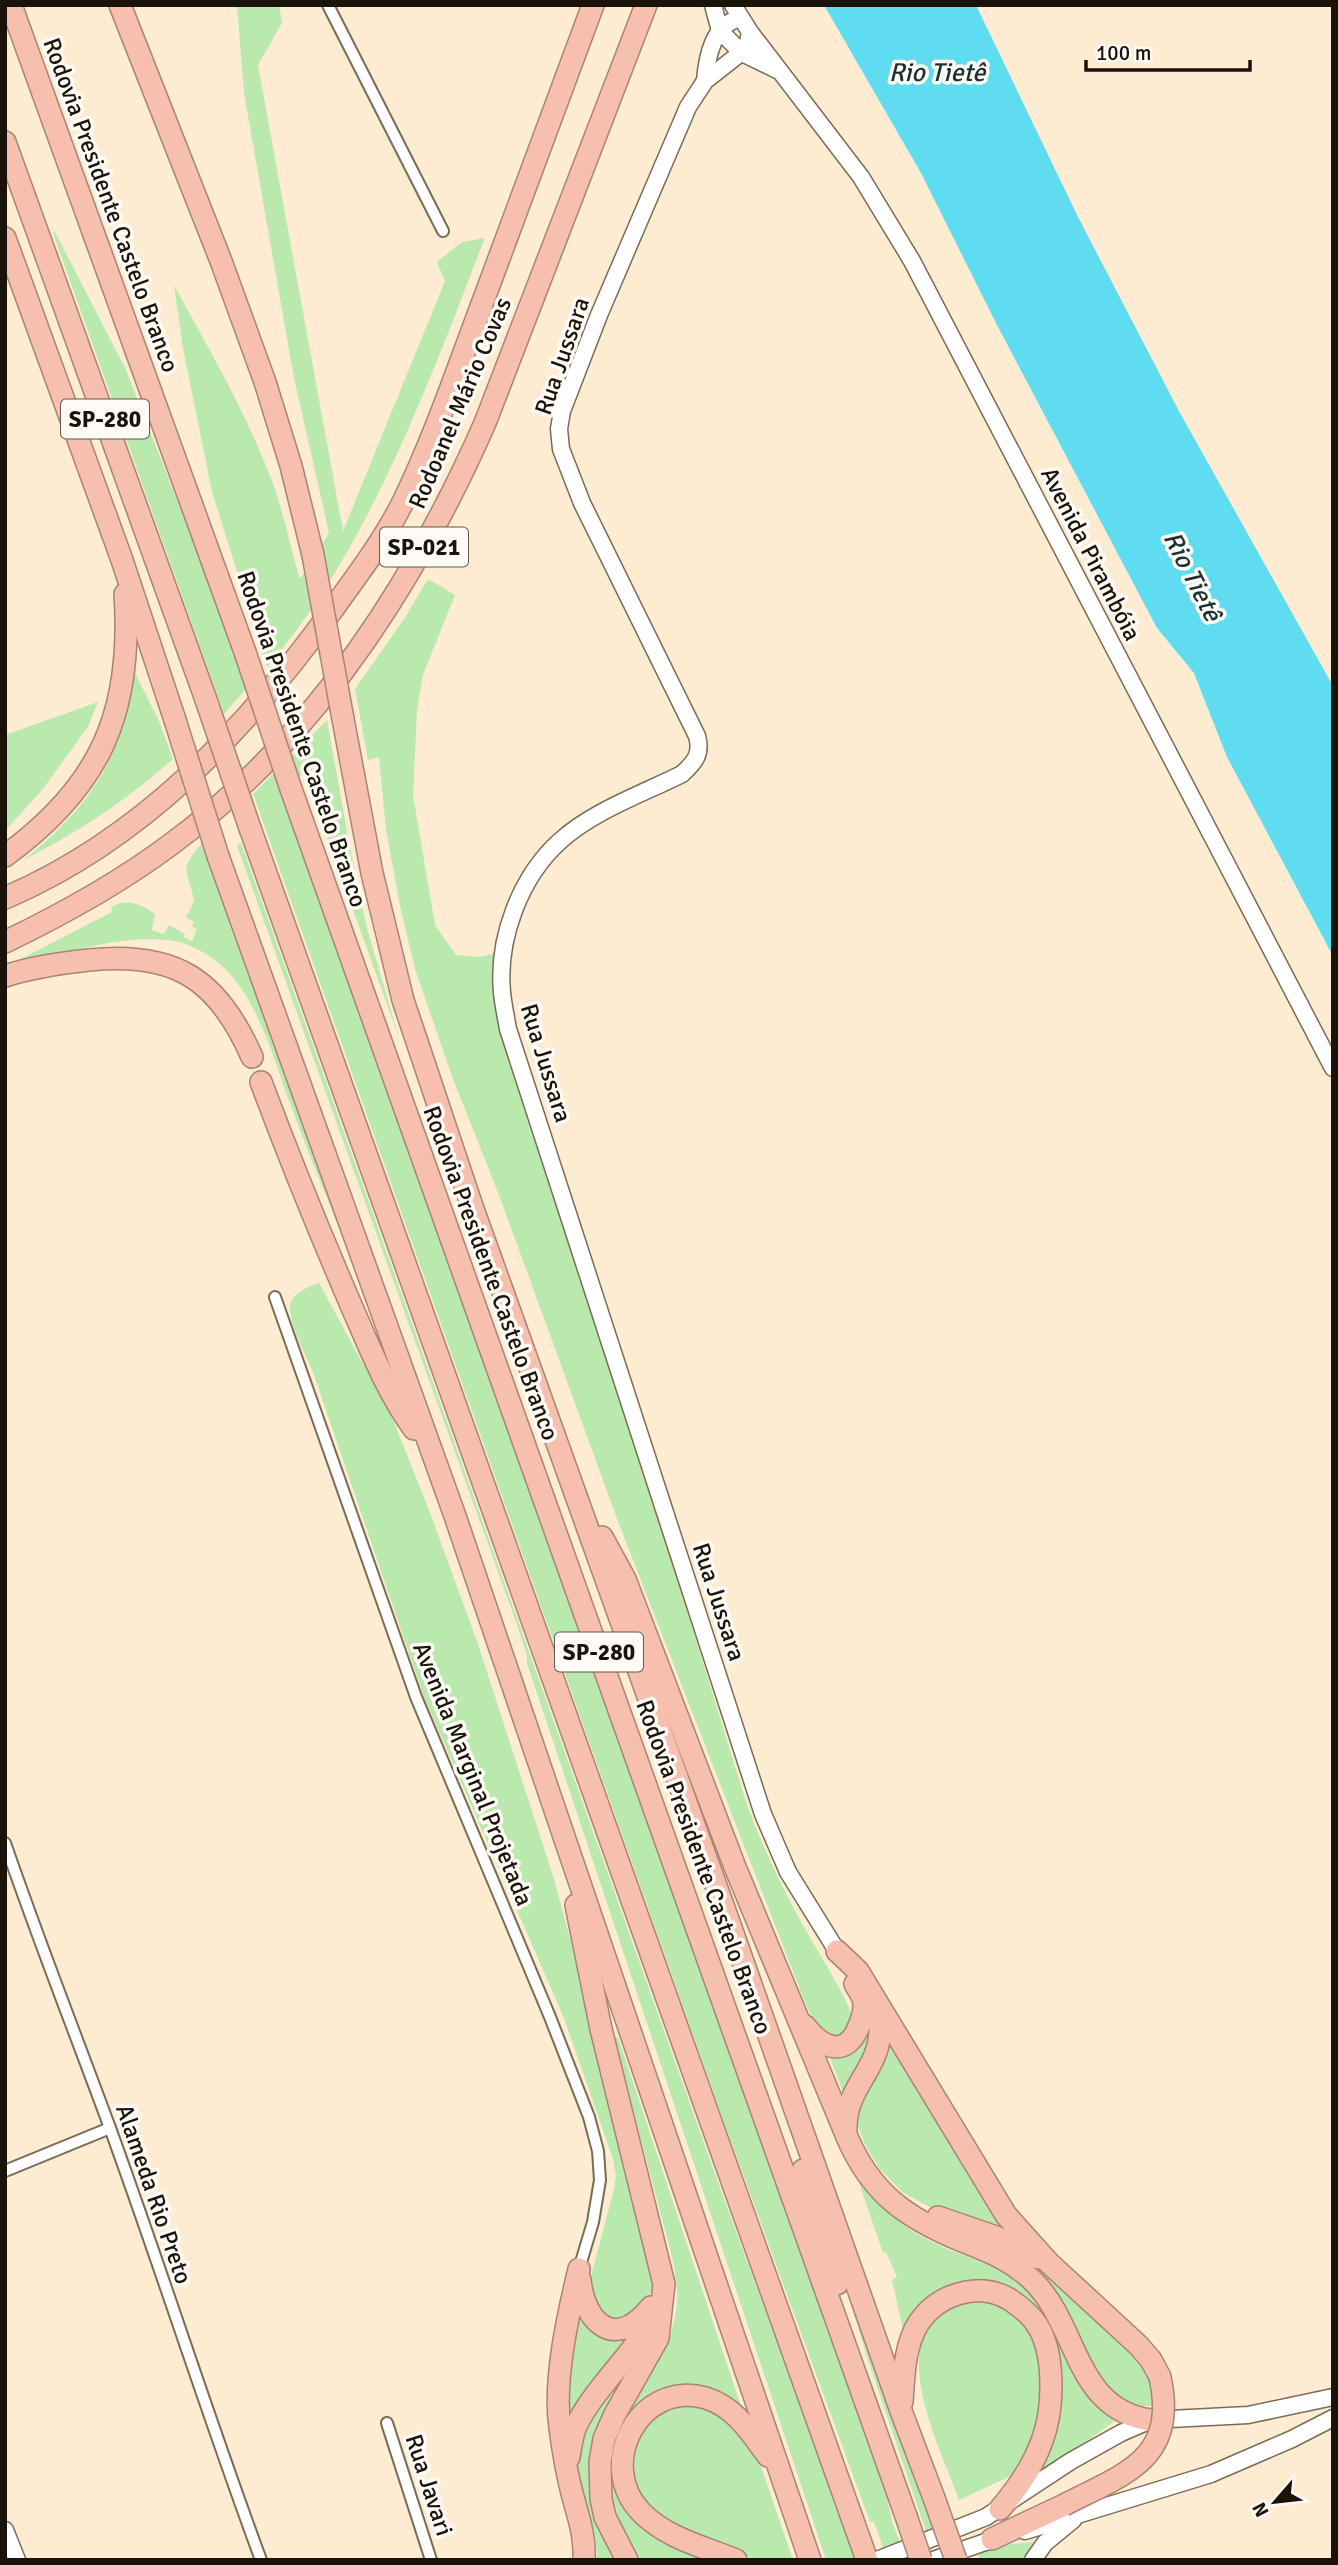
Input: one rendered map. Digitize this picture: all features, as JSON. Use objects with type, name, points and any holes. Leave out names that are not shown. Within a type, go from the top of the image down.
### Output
[{"type":"highway","name":"Rodovia Presidente Castelo Branco","points":[[11,5],[245,652],[291,789],[695,1917],[826,2295],[858,2377],[920,2560]]},
{"type":"highway","points":[[120,5],[221,261],[265,382],[291,466],[313,555],[372,873],[403,1000],[472,1206],[956,2560]]},
{"type":"highway","name":"Rodoanel Mário Covas","points":[[5,898],[70,866],[119,834],[166,798],[238,729],[303,650],[374,551],[402,504],[434,432],[593,5]]},
{"type":"highway","name":"Rodoanel Mário Covas","points":[[5,942],[71,910],[124,878],[172,844],[219,805],[314,709],[359,648],[406,579],[463,475],[646,5]]},
{"type":"highway","name":"SP-280","points":[[5,142],[867,2560]]},
{"type":"highway","points":[[5,238],[122,560],[218,856],[304,1091],[557,1811],[810,2560]]},
{"type":"highway","points":[[5,272],[51,360]]},
{"type":"highway","points":[[5,856],[38,832],[77,792],[106,744],[120,697],[127,624],[122,560]]},
{"type":"highway","points":[[5,976],[59,963],[101,959],[147,960],[164,964],[194,978],[207,988],[232,1017],[252,1057]]},
{"type":"highway","points":[[261,1082],[316,1224],[366,1339],[404,1413],[431,1451]]},
{"type":"highway","points":[[576,1495],[606,1542],[625,1579],[735,1867],[864,2173],[898,2207],[914,2218],[1017,2266],[1046,2296],[1083,2369],[1102,2397],[1125,2414],[1151,2420]]},
{"type":"highway","points":[[557,1811],[601,2029],[664,2293],[658,2338],[614,2416],[604,2440],[600,2462],[601,2499],[605,2517],[627,2560]]},
{"type":"highway","points":[[729,1922],[738,1966],[849,2325],[858,2357],[858,2377]]},
{"type":"highway","points":[[837,1951],[858,1970],[1006,2215],[1049,2263],[1120,2327],[1151,2360],[1160,2377],[1166,2407],[1163,2425],[1152,2450],[1144,2459],[1072,2509],[992,2539]]},
{"type":"highway","points":[[799,2018],[811,2034],[829,2046],[844,2045],[856,2034],[863,2015],[864,2001],[837,1951]]},
{"type":"highway","points":[[847,2137],[846,2120],[852,2098],[878,2050],[882,2029],[875,1998]]},
{"type":"highway","points":[[864,2173],[914,2206],[996,2237],[1049,2263]]},
{"type":"highway","points":[[579,2269],[586,2310],[600,2324],[615,2330],[633,2325],[664,2293]]},
{"type":"highway","points":[[579,2269],[567,2319],[559,2425],[583,2529],[584,2560]]},
{"type":"highway","points":[[901,2411],[905,2362],[911,2340],[918,2325],[940,2301],[976,2290],[994,2292],[1009,2298],[1034,2320],[1046,2348],[1051,2379],[1046,2426],[1042,2442],[1025,2476],[1000,2509]]},
{"type":"highway","points":[[567,2469],[576,2426],[591,2402],[643,2337],[664,2293]]},
{"type":"highway","points":[[736,2560],[672,2534],[641,2512],[628,2491],[622,2469],[630,2430],[640,2417],[664,2401],[679,2397],[707,2399],[736,2416],[780,2472]]},
{"type":"main road","points":[[713,5],[720,31]]},
{"type":"main road","points":[[720,31],[737,11],[750,32],[749,44],[742,54]]},
{"type":"main road","name":"Avenida Pirambóia","points":[[720,31],[742,54],[770,65],[786,76]]},
{"type":"main road","name":"Rua Jussara","points":[[705,80],[709,55],[720,31]]},
{"type":"main road","name":"Avenida Pirambóia","points":[[750,32],[860,177],[912,261],[1333,1068]]},
{"type":"main road","name":"Rua Jussara","points":[[742,54],[705,80],[688,107],[599,315],[562,411],[559,429],[561,449],[582,503],[697,736],[699,753],[695,762],[682,774],[587,823],[561,840],[545,857],[533,874],[513,914],[502,961],[502,992],[509,1029],[763,1814],[788,1872],[837,1951]]},
{"type":"main road","points":[[1296,2405],[1333,2387]]},
{"type":"main road","points":[[877,2560],[970,2524],[1000,2509],[1071,2461],[1121,2433],[1151,2420],[1248,2416],[1333,2397]]},
{"type":"main road","points":[[1033,2560],[1072,2509],[1211,2474],[1333,2418]]},
{"type":"main road","points":[[1311,2430],[1333,2427]]},
{"type":"main road","points":[[5,2530],[15,2560],[5,2558]]},
{"type":"main road","points":[[933,2560],[992,2539]]},
{"type":"street","points":[[328,5],[443,231]]},
{"type":"street","name":"Avenida Marginal Projetada","points":[[275,1297],[416,1697],[589,2117],[598,2151],[600,2180],[593,2222],[579,2269]]},
{"type":"street","name":"Alameda Rio Preto","points":[[5,1843],[35,1931],[110,2128],[217,2442],[261,2560]]},
{"type":"street","points":[[5,2171],[110,2128]]},
{"type":"street","name":"Rua Javari","points":[[387,2423],[431,2560]]},
{"type":"green space","points":[[237,5],[279,5],[282,23],[258,65],[343,531],[445,281],[437,262],[462,242],[485,238],[418,406],[366,517],[304,620],[267,667],[212,492],[183,348],[174,285],[262,455],[280,505],[300,579],[329,533],[294,378],[244,93]]},
{"type":"green space","points":[[55,232],[126,370],[191,536],[246,689],[224,714],[53,233]]},
{"type":"green space","points":[[428,579],[455,595],[423,675],[417,710],[413,795],[435,925],[456,955],[479,957],[498,953],[496,990],[746,1802],[785,1891],[850,2010],[852,2018],[848,2035],[831,2038],[816,2024],[806,2005],[619,1524],[499,1195],[453,1079],[415,969],[386,830],[379,757],[368,760],[355,689],[404,619]]},
{"type":"green space","points":[[134,671],[159,721],[173,759],[101,815],[22,861],[66,822],[99,778],[122,729],[130,701]]},
{"type":"green space","points":[[98,702],[88,727],[42,790],[5,831],[5,735]]},
{"type":"green space","points":[[327,720],[367,928],[399,1038],[304,773],[281,788],[883,2482],[900,2542],[883,2548],[874,2521],[870,2522],[724,2122],[253,794]]},
{"type":"green space","points":[[203,842],[350,1253],[261,1024],[245,993],[217,962],[203,952],[179,942],[139,939],[93,946],[7,966],[112,912],[111,908],[116,905],[128,902],[145,907],[155,914],[152,930],[164,934],[169,925],[192,941],[197,929],[192,927],[194,922],[186,917],[194,901],[186,870]]},
{"type":"green space","points":[[241,843],[710,2160],[856,2559],[826,2560],[527,1663],[516,1622],[237,846]]},
{"type":"green space","points":[[319,1283],[362,1362],[380,1387],[429,1510],[478,1644],[554,1879],[655,2256],[654,2284],[641,2312],[612,2325],[590,2296],[591,2276],[614,2189],[616,2177],[613,2159],[564,2018],[424,1697],[313,1372],[294,1327],[290,1308],[293,1298],[299,1292]]},
{"type":"green space","points":[[871,2025],[876,2031],[845,2097],[829,2055],[856,2048],[865,2039]]},
{"type":"green space","points":[[615,2037],[618,2037],[743,2412],[724,2400],[643,2410],[619,2484],[706,2560],[638,2560],[621,2530],[612,2497],[610,2468],[615,2443],[625,2419],[663,2351],[673,2327],[677,2300],[672,2255]]},
{"type":"green space","points":[[890,2042],[1007,2228],[1006,2232],[964,2216],[931,2208],[902,2192],[880,2169],[865,2145],[857,2123],[857,2106],[886,2057]]},
{"type":"green space","points":[[854,2168],[876,2200],[902,2224],[932,2242],[1005,2273],[1024,2286],[1050,2321],[1085,2392],[1116,2420],[1035,2479],[1049,2339],[981,2285],[908,2330],[903,2330],[892,2280],[897,2277],[886,2252],[883,2253]]},
{"type":"green space","points":[[820,2203],[937,2530],[927,2534],[868,2360]]},
{"type":"green space","points":[[1006,2247],[1049,2274],[1143,2360],[1159,2405],[1137,2405],[1121,2400],[1108,2390],[1090,2362],[1069,2313],[1060,2300]]},
{"type":"green space","points":[[979,2301],[1012,2313],[1033,2335],[1042,2364],[1041,2413],[1034,2438],[1019,2472],[959,2500],[927,2414],[920,2383],[919,2354],[927,2330],[946,2311]]},
{"type":"green space","points":[[578,2312],[636,2331],[571,2424],[567,2409],[574,2318]]},
{"type":"green space","points":[[642,2353],[601,2435],[619,2560],[596,2560],[594,2532],[577,2468],[577,2450],[582,2427]]},
{"type":"green space","points":[[685,2403],[723,2414],[757,2455],[793,2560],[758,2560],[719,2548],[668,2527],[634,2493],[630,2452],[637,2432],[668,2408]]},
{"type":"green space","points":[[1034,2542],[1024,2560],[980,2560],[977,2550],[992,2546]]},
{"type":"water","name":"Rio Tietê","points":[[824,5],[976,5],[1078,217],[1180,413],[1333,686],[1333,956],[1227,757],[1194,673],[1157,628],[997,325],[921,173]]}]
